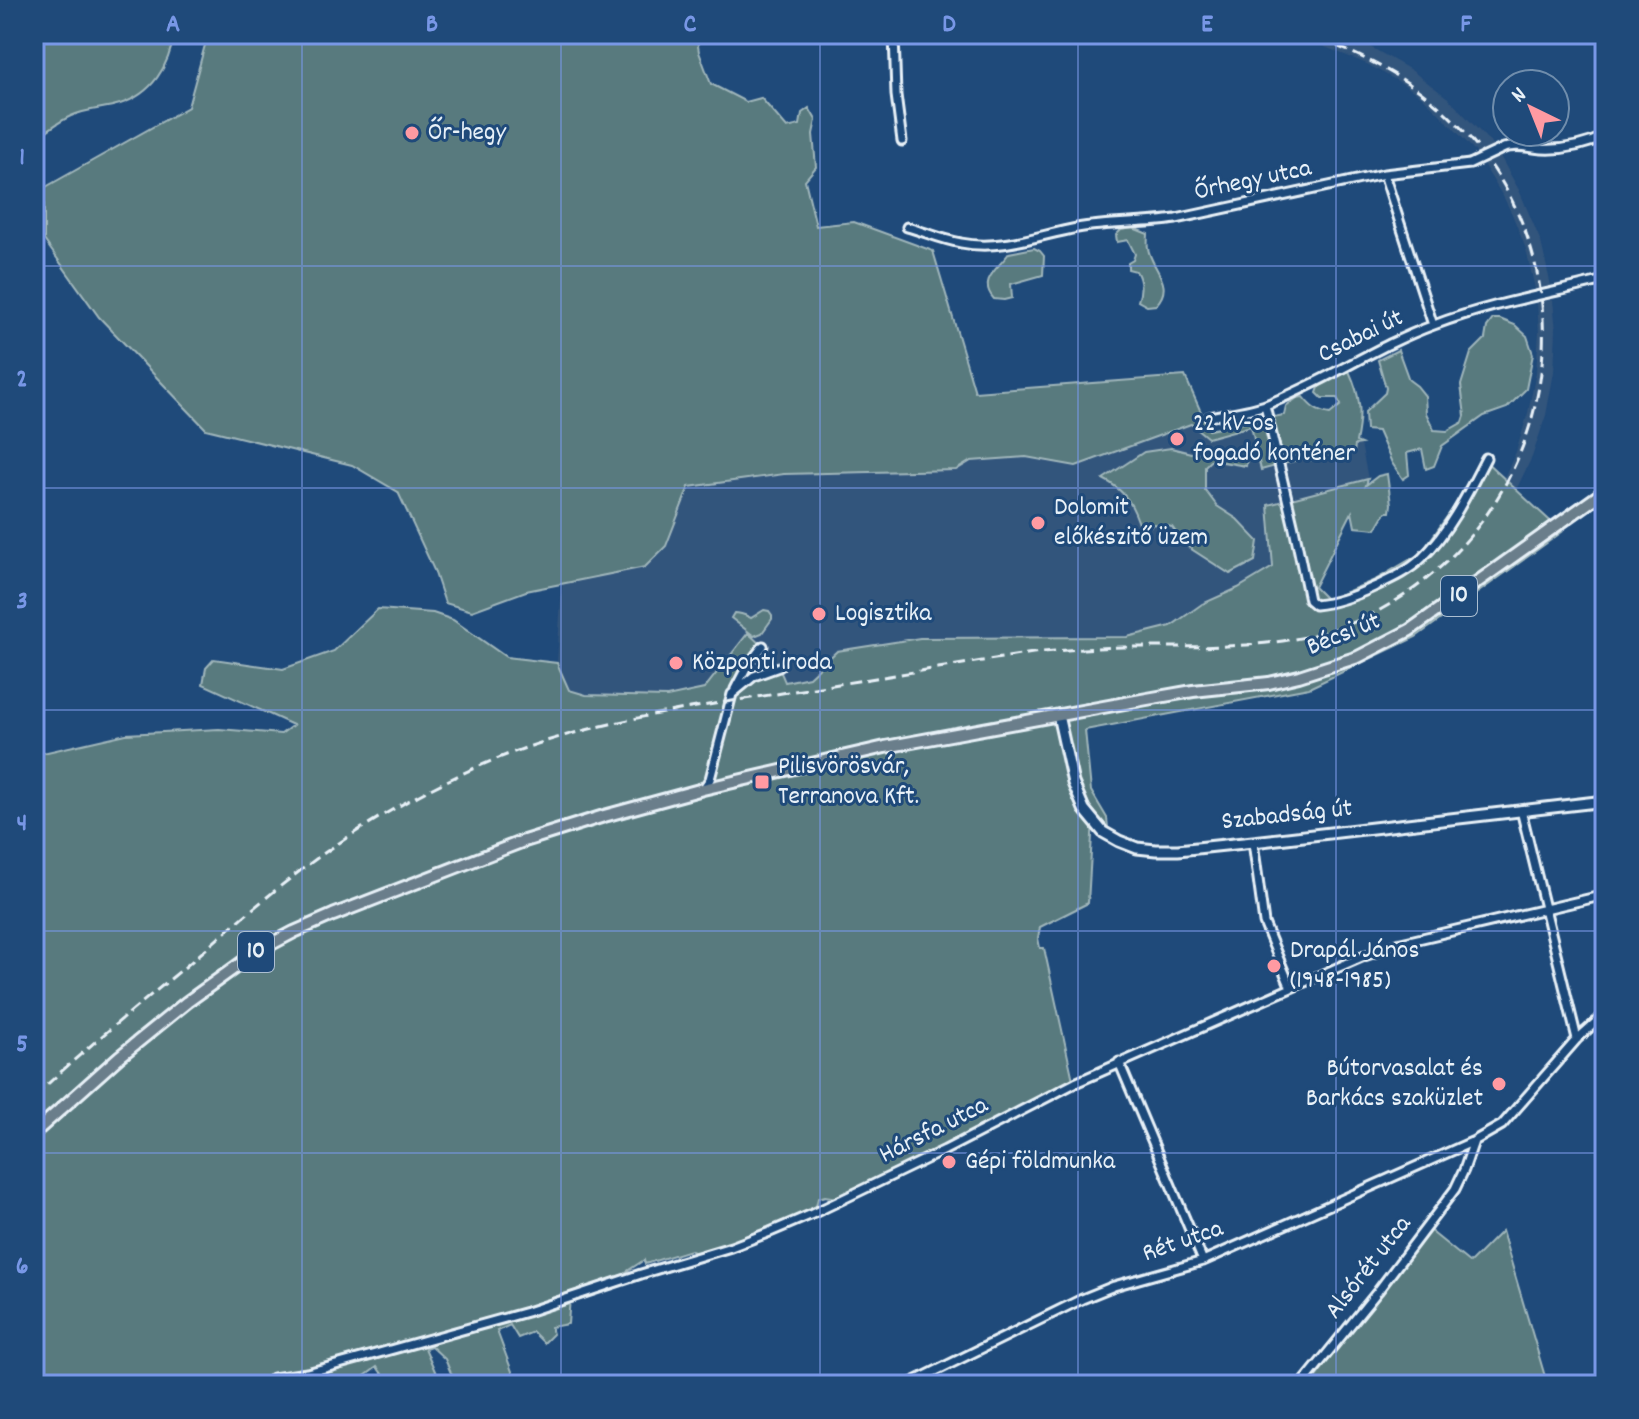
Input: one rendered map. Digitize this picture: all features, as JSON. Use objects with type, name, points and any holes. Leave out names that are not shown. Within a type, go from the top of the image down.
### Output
[{"type":"main road","name":"Bécsi út","points":[[1058,715],[1193,691],[1269,683],[1358,657],[1391,641],[1437,612],[1605,491]]},
{"type":"main road","name":"10","points":[[34,1133],[119,1057],[187,1002],[258,951],[294,932],[521,842],[604,816],[703,789],[885,747],[1058,715]]},
{"type":"main road","name":"Szabadság út","points":[[1058,715],[1073,783],[1084,809],[1103,832],[1137,848],[1156,850],[1253,842],[1605,801]]},
{"type":"street","points":[[894,34],[896,95],[902,141]]},
{"type":"street","name":"Őrhegy utca","points":[[907,227],[961,243],[1019,242],[1076,228],[1176,219],[1384,174],[1470,164],[1514,145],[1558,148],[1589,143],[1605,136]]},
{"type":"street","points":[[1384,174],[1433,325]]},
{"type":"street","name":"Csabai út","points":[[1209,417],[1265,405],[1433,325],[1532,296],[1605,280]]},
{"type":"street","points":[[1265,405],[1309,600],[1315,605],[1332,604],[1366,591],[1403,573],[1422,559],[1467,495],[1486,458]]},
{"type":"street","points":[[703,789],[710,779],[732,694],[763,646]]},
{"type":"street","points":[[732,694],[754,676],[779,667]]},
{"type":"street","points":[[714,765],[717,774],[729,783]]},
{"type":"street","points":[[1521,810],[1577,1039]]},
{"type":"street","points":[[1253,842],[1264,923],[1291,988]]},
{"type":"street","name":"Hársfa utca","points":[[273,1378],[307,1373],[527,1312],[731,1247],[810,1215],[1119,1062],[1383,949],[1605,895]]},
{"type":"street","name":"Rét utca","points":[[907,1385],[1082,1299],[1114,1286],[1203,1261],[1474,1141],[1502,1125],[1577,1039],[1605,1014]]},
{"type":"street","points":[[1119,1062],[1203,1261]]},
{"type":"street","name":"Alsórét utca","points":[[1300,1385],[1378,1291],[1455,1189],[1474,1141]]},
{"type":"shaded area","points":[[1293,34],[1347,36],[1411,70],[1448,98],[1489,141],[1519,190],[1541,242],[1551,286],[1535,289],[1526,249],[1512,214],[1475,151],[1421,96],[1367,64]]},
{"type":"shaded area","points":[[1553,300],[1556,331],[1554,372],[1546,415],[1532,457],[1515,492],[1493,527],[1462,564],[1405,608],[1361,632],[1316,647],[1281,653],[1226,658],[1061,661],[758,706],[756,693],[775,687],[1062,644],[1277,637],[1333,623],[1375,606],[1434,568],[1480,517],[1500,486],[1516,452],[1528,413],[1536,372],[1539,332],[1537,302]]},
{"type":"shaded area","points":[[1191,424],[1208,438],[1252,426],[1261,469],[1361,444],[1368,479],[1268,505],[1273,567],[1202,604],[1171,626],[1127,637],[920,638],[837,651],[809,677],[785,682],[779,667],[748,634],[704,689],[667,697],[586,695],[569,690],[557,663],[562,583],[645,566],[666,545],[689,487],[784,474],[956,470],[971,461],[1026,457],[1076,465]]},
{"type":"green space","points":[[34,34],[174,34],[163,68],[141,93],[120,104],[71,116],[34,139]]},
{"type":"green space","points":[[208,34],[696,34],[711,84],[746,102],[761,98],[787,128],[800,125],[802,113],[809,108],[816,120],[813,134],[816,167],[805,180],[816,226],[854,222],[933,251],[975,392],[1185,376],[1209,430],[1284,415],[1286,406],[1303,397],[1321,412],[1330,414],[1341,405],[1337,398],[1322,398],[1317,393],[1320,385],[1349,371],[1360,414],[1356,442],[1361,444],[1355,445],[1354,453],[1310,460],[1309,457],[1261,470],[1251,426],[1208,438],[1191,424],[1076,466],[1026,457],[971,461],[956,470],[784,474],[689,487],[666,546],[645,567],[526,591],[472,611],[445,603],[434,570],[398,492],[352,465],[206,429],[99,317],[44,240],[44,188],[188,107]]},
{"type":"green space","points":[[1133,228],[1148,234],[1150,256],[1161,276],[1164,290],[1156,305],[1147,306],[1138,301],[1141,289],[1139,278],[1136,271],[1128,269],[1128,263],[1135,254],[1128,240],[1117,242],[1116,235],[1121,230]]},
{"type":"green space","points":[[1034,248],[1044,256],[1043,275],[1011,284],[1012,298],[994,299],[988,286],[995,269],[1009,253]]},
{"type":"green space","points":[[1493,319],[1515,325],[1527,336],[1533,354],[1526,389],[1507,408],[1484,416],[1442,446],[1434,466],[1426,469],[1422,449],[1407,453],[1409,475],[1403,479],[1378,431],[1366,430],[1365,412],[1385,393],[1386,388],[1378,360],[1398,350],[1409,380],[1425,396],[1426,413],[1434,430],[1447,431],[1463,422],[1461,385],[1471,353],[1485,339],[1487,327]]},
{"type":"green space","points":[[1171,448],[1191,453],[1235,449],[1247,456],[1246,466],[1211,460],[1205,466],[1205,490],[1217,506],[1237,519],[1258,541],[1255,561],[1230,574],[1185,545],[1172,527],[1154,524],[1141,530],[1128,500],[1118,488],[1103,479],[1144,452]]},
{"type":"green space","points":[[1483,459],[1562,532],[1416,637],[1309,688],[1085,730],[1091,791],[1107,818],[1108,828],[1093,819],[1088,903],[1040,927],[1038,938],[1040,948],[1044,948],[1073,1080],[932,1154],[837,1198],[818,1198],[815,1211],[702,1256],[690,1250],[645,1264],[644,1260],[626,1272],[623,1280],[570,1297],[568,1324],[551,1327],[553,1334],[544,1343],[533,1332],[518,1338],[510,1325],[497,1331],[517,1385],[456,1385],[445,1359],[431,1346],[425,1348],[441,1385],[390,1385],[377,1367],[353,1385],[338,1385],[330,1377],[297,1385],[290,1372],[258,1385],[34,1385],[34,755],[126,734],[219,729],[281,734],[293,725],[203,684],[206,668],[214,659],[283,669],[334,651],[378,609],[433,613],[453,620],[506,657],[557,663],[569,690],[586,695],[667,697],[704,689],[748,633],[770,655],[785,682],[809,677],[837,651],[920,638],[1127,637],[1171,626],[1202,604],[1238,588],[1273,567],[1268,505],[1368,479],[1366,485],[1378,476],[1387,474],[1390,512],[1386,512],[1376,529],[1355,527],[1352,512],[1314,587],[1327,600],[1375,580],[1421,553]]},
{"type":"green space","points":[[764,610],[769,611],[772,619],[762,633],[754,636],[731,618],[734,613],[751,618]]},
{"type":"green space","points":[[1428,1229],[1470,1263],[1502,1231],[1546,1380],[1537,1385],[1310,1385]]},
{"type":"railway","points":[[34,1097],[108,1030],[320,856],[420,794],[500,757],[559,737],[654,715],[1033,653],[1285,641],[1348,625],[1378,611],[1435,572],[1481,522],[1515,465],[1536,403],[1543,338],[1537,272],[1516,208],[1479,149],[1461,128],[1442,109],[1401,78],[1355,54],[1305,34]]},
{"type":"place","name":"Őr-hegy","points":[[412,133]]},
{"type":"place","name":"22 kV-os fogadó konténer","points":[[1177,439]]},
{"type":"place","name":"Dolomit előkészitő üzem","points":[[1038,523]]},
{"type":"place","name":"Logisztika","points":[[819,614]]},
{"type":"place","name":"Központi iroda","points":[[676,663]]},
{"type":"place","name":"Pilisvörösvár, Terranova Kft.","points":[[762,782]]},
{"type":"place","name":"Drapál János (1948-1985)","points":[[1274,966]]},
{"type":"place","name":"Bútorvasalat és Barkács szaküzlet","points":[[1499,1084]]},
{"type":"place","name":"Gépi földmunka","points":[[949,1162]]}]
